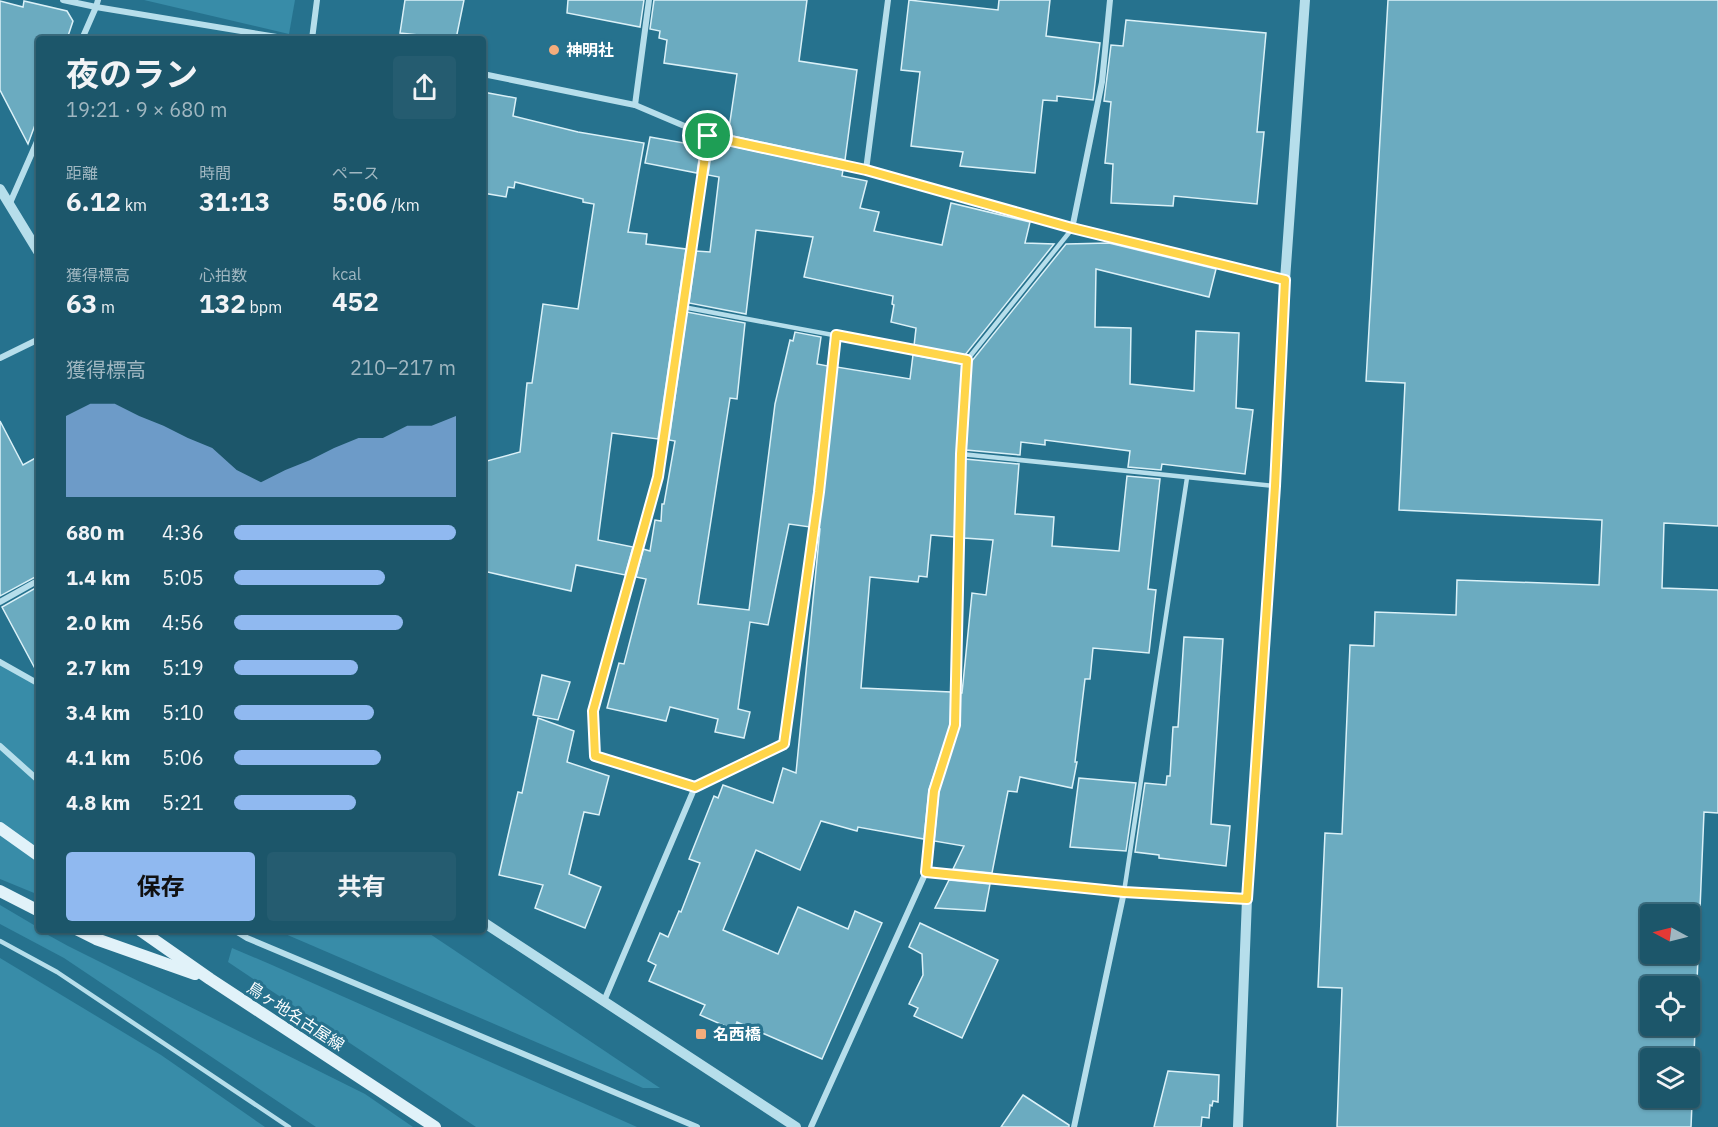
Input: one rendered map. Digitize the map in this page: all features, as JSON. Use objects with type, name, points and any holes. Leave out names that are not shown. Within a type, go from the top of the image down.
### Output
[{"type":"main road","points":[[0,828],[36,854]]},
{"type":"main road","points":[[0,891],[36,909]]},
{"type":"main road","points":[[84,933],[210,979]]},
{"type":"main road","name":"鳥ヶ地名古屋線","points":[[156,935],[210,979],[435,1127]]},
{"type":"street","points":[[63,0],[97,4],[273,36]]},
{"type":"street","points":[[312,36],[317,0]]},
{"type":"street","points":[[635,105],[649,0]]},
{"type":"street","points":[[866,170],[888,0]]},
{"type":"street","points":[[1072,228],[1102,82],[1110,0]]},
{"type":"street","points":[[1238,1127],[1247,899],[1275,486],[1285,280],[1305,0]]},
{"type":"street","points":[[83,36],[97,4]]},
{"type":"street","points":[[486,75],[635,105],[708,136],[866,170],[1072,228],[1285,280]]},
{"type":"street","points":[[603,1001],[695,787],[595,756],[593,711],[658,477],[708,136]]},
{"type":"street","points":[[10,203],[36,144]]},
{"type":"street","points":[[0,189],[36,249]]},
{"type":"street","points":[[0,358],[36,340]]},
{"type":"street","points":[[0,602],[36,582]]},
{"type":"street","points":[[0,662],[36,682]]},
{"type":"street","points":[[0,747],[36,778]]},
{"type":"street","points":[[811,1127],[926,872],[934,791]]},
{"type":"street","points":[[926,872],[1124,892],[1247,899]]},
{"type":"street","points":[[1074,1127],[1124,892]]},
{"type":"street","points":[[486,924],[796,1127]]},
{"type":"street","points":[[239,933],[697,1127]]},
{"type":"lane","points":[[934,791],[955,725],[961,454],[967,360],[1072,228]]},
{"type":"lane","points":[[682,307],[967,360]]},
{"type":"lane","points":[[695,787],[784,744],[819,492],[836,335]]},
{"type":"lane","points":[[961,454],[1275,486]]},
{"type":"lane","points":[[1124,892],[1187,478]]},
{"type":"lane","points":[[0,941],[57,972],[289,1127]]},
{"type":"shaded area","points":[[144,0],[295,0],[289,34]]},
{"type":"shaded area","points":[[0,662],[36,682],[36,894],[0,879]]},
{"type":"shaded area","points":[[0,905],[36,926],[36,933],[44,933],[365,1094],[413,1127],[316,1127],[64,958],[0,924]]},
{"type":"shaded area","points":[[283,933],[428,933],[660,1088],[643,1088]]},
{"type":"shaded area","points":[[232,948],[637,1127],[476,1127],[228,962]]},
{"type":"shaded area","points":[[0,958],[161,1055],[265,1127],[0,1127]]},
{"type":"building","points":[[405,0],[464,0],[457,36],[400,33]]},
{"type":"building","points":[[568,0],[644,0],[640,27],[567,13]]},
{"type":"building","points":[[654,0],[807,0],[799,61],[857,70],[845,160],[728,135],[737,74],[664,63],[667,40],[659,38],[660,31],[650,29]]},
{"type":"building","points":[[909,0],[998,10],[999,0],[1050,0],[1046,36],[1100,43],[1093,100],[1057,96],[1057,101],[1043,100],[1035,173],[960,166],[963,152],[911,146],[920,72],[901,70]]},
{"type":"building","points":[[1388,0],[1718,0],[1718,526],[1664,523],[1662,588],[1718,590],[1718,813],[1704,812],[1700,909],[1700,904],[1640,904],[1640,964],[1698,964],[1697,976],[1640,976],[1640,1036],[1695,1036],[1694,1048],[1640,1048],[1640,1108],[1692,1108],[1691,1127],[1337,1127],[1342,988],[1318,987],[1325,833],[1342,834],[1350,645],[1374,646],[1375,612],[1456,615],[1457,580],[1599,585],[1602,520],[1399,510],[1405,383],[1366,381]]},
{"type":"building","points":[[0,1],[23,7],[24,1],[67,11],[73,21],[68,36],[36,36],[36,122],[28,144],[0,90]]},
{"type":"building","points":[[1126,20],[1266,33],[1257,132],[1264,132],[1257,204],[1174,196],[1173,206],[1111,203],[1113,164],[1105,163],[1111,102],[1104,101],[1111,45],[1123,46]]},
{"type":"building","points":[[486,93],[516,98],[513,116],[578,132],[644,143],[628,232],[647,234],[646,244],[686,249],[658,439],[612,433],[598,540],[633,547],[625,575],[576,565],[571,591],[486,572],[486,461],[520,452],[527,383],[532,383],[543,304],[578,309],[594,204],[583,202],[583,199],[515,182],[514,188],[508,187],[506,197],[486,194]]},
{"type":"building","points":[[650,137],[701,146],[697,173],[645,163]]},
{"type":"building","points":[[727,145],[843,170],[842,176],[867,181],[860,208],[879,212],[874,231],[942,245],[951,203],[1030,222],[1025,243],[1054,244],[965,355],[914,346],[916,328],[891,322],[893,296],[804,277],[813,237],[756,230],[746,314],[689,303],[696,251],[710,252],[719,177],[708,175],[712,148],[726,150]]},
{"type":"building","points":[[1109,243],[1216,269],[1209,297],[1096,269],[1095,327],[1131,328],[1130,384],[1194,391],[1196,331],[1239,333],[1236,408],[1253,410],[1245,474],[1162,464],[1161,470],[1128,467],[1130,451],[1045,440],[1045,445],[1021,442],[1020,455],[966,450],[971,362],[1066,244]]},
{"type":"building","points":[[687,312],[745,323],[737,399],[730,398],[698,604],[749,610],[775,404],[790,340],[793,341],[795,332],[821,337],[817,364],[828,366],[810,527],[789,524],[768,625],[750,622],[738,709],[750,712],[744,738],[715,732],[718,719],[670,707],[666,721],[607,708],[619,663],[624,664],[646,579],[636,577],[643,549],[650,551],[655,520],[661,521],[662,504],[664,504],[675,441],[669,440]]},
{"type":"building","points":[[913,355],[962,364],[955,537],[931,535],[927,577],[919,576],[918,582],[870,577],[861,688],[951,692],[951,724],[929,790],[924,839],[858,827],[857,831],[821,821],[800,870],[756,850],[723,930],[778,954],[798,907],[848,929],[855,911],[882,923],[822,1059],[737,1022],[734,1030],[700,1015],[705,1005],[649,981],[656,965],[648,961],[660,933],[668,937],[679,911],[681,912],[700,863],[689,859],[714,796],[718,798],[723,785],[773,803],[783,768],[796,773],[820,529],[818,529],[837,367],[910,379]]},
{"type":"building","points":[[0,421],[23,465],[36,458],[36,577],[0,596]]},
{"type":"building","points":[[965,459],[1019,464],[1015,514],[1054,517],[1052,546],[1119,551],[1127,476],[1160,479],[1148,589],[1156,590],[1149,653],[1093,648],[1090,679],[1085,679],[1075,762],[1077,762],[1072,788],[1020,777],[1017,792],[1008,791],[992,873],[953,869],[964,846],[934,841],[939,790],[959,725],[960,693],[962,693],[972,593],[986,595],[993,540],[964,538]]},
{"type":"building","points":[[36,588],[36,670],[2,607]]},
{"type":"building","points":[[1184,637],[1223,639],[1211,824],[1230,826],[1226,866],[1159,858],[1159,855],[1135,852],[1145,783],[1166,785],[1167,776],[1170,776],[1173,727],[1178,727]]},
{"type":"building","points":[[542,675],[570,682],[558,720],[533,715]]},
{"type":"building","points":[[538,718],[574,731],[567,762],[609,776],[599,815],[584,812],[569,874],[601,887],[585,928],[535,908],[543,885],[499,875],[518,792],[522,793]]},
{"type":"building","points":[[1079,778],[1136,783],[1126,851],[1070,847]]},
{"type":"building","points":[[949,880],[990,884],[985,911],[935,908]]},
{"type":"building","points":[[920,923],[998,960],[962,1038],[914,1016],[918,1008],[909,1004],[923,975],[922,954],[909,947]]},
{"type":"building","points":[[1168,1071],[1219,1075],[1218,1102],[1213,1101],[1212,1106],[1210,1105],[1209,1118],[1202,1117],[1201,1127],[1154,1127]]},
{"type":"building","points":[[1023,1095],[1069,1125],[1069,1127],[1001,1127]]},
{"type":"place","name":"神明社","points":[[554,50]]},
{"type":"place","name":"名西橋","points":[[701,1034]]},
{"type":"route","points":[[708,136],[866,170],[1072,228],[1285,280],[1275,486],[1247,899],[1124,892],[926,872],[934,791],[955,725],[961,454],[967,360],[836,335],[819,492],[800,615],[784,744],[695,787],[595,756],[593,711],[658,477],[708,136]]}]
